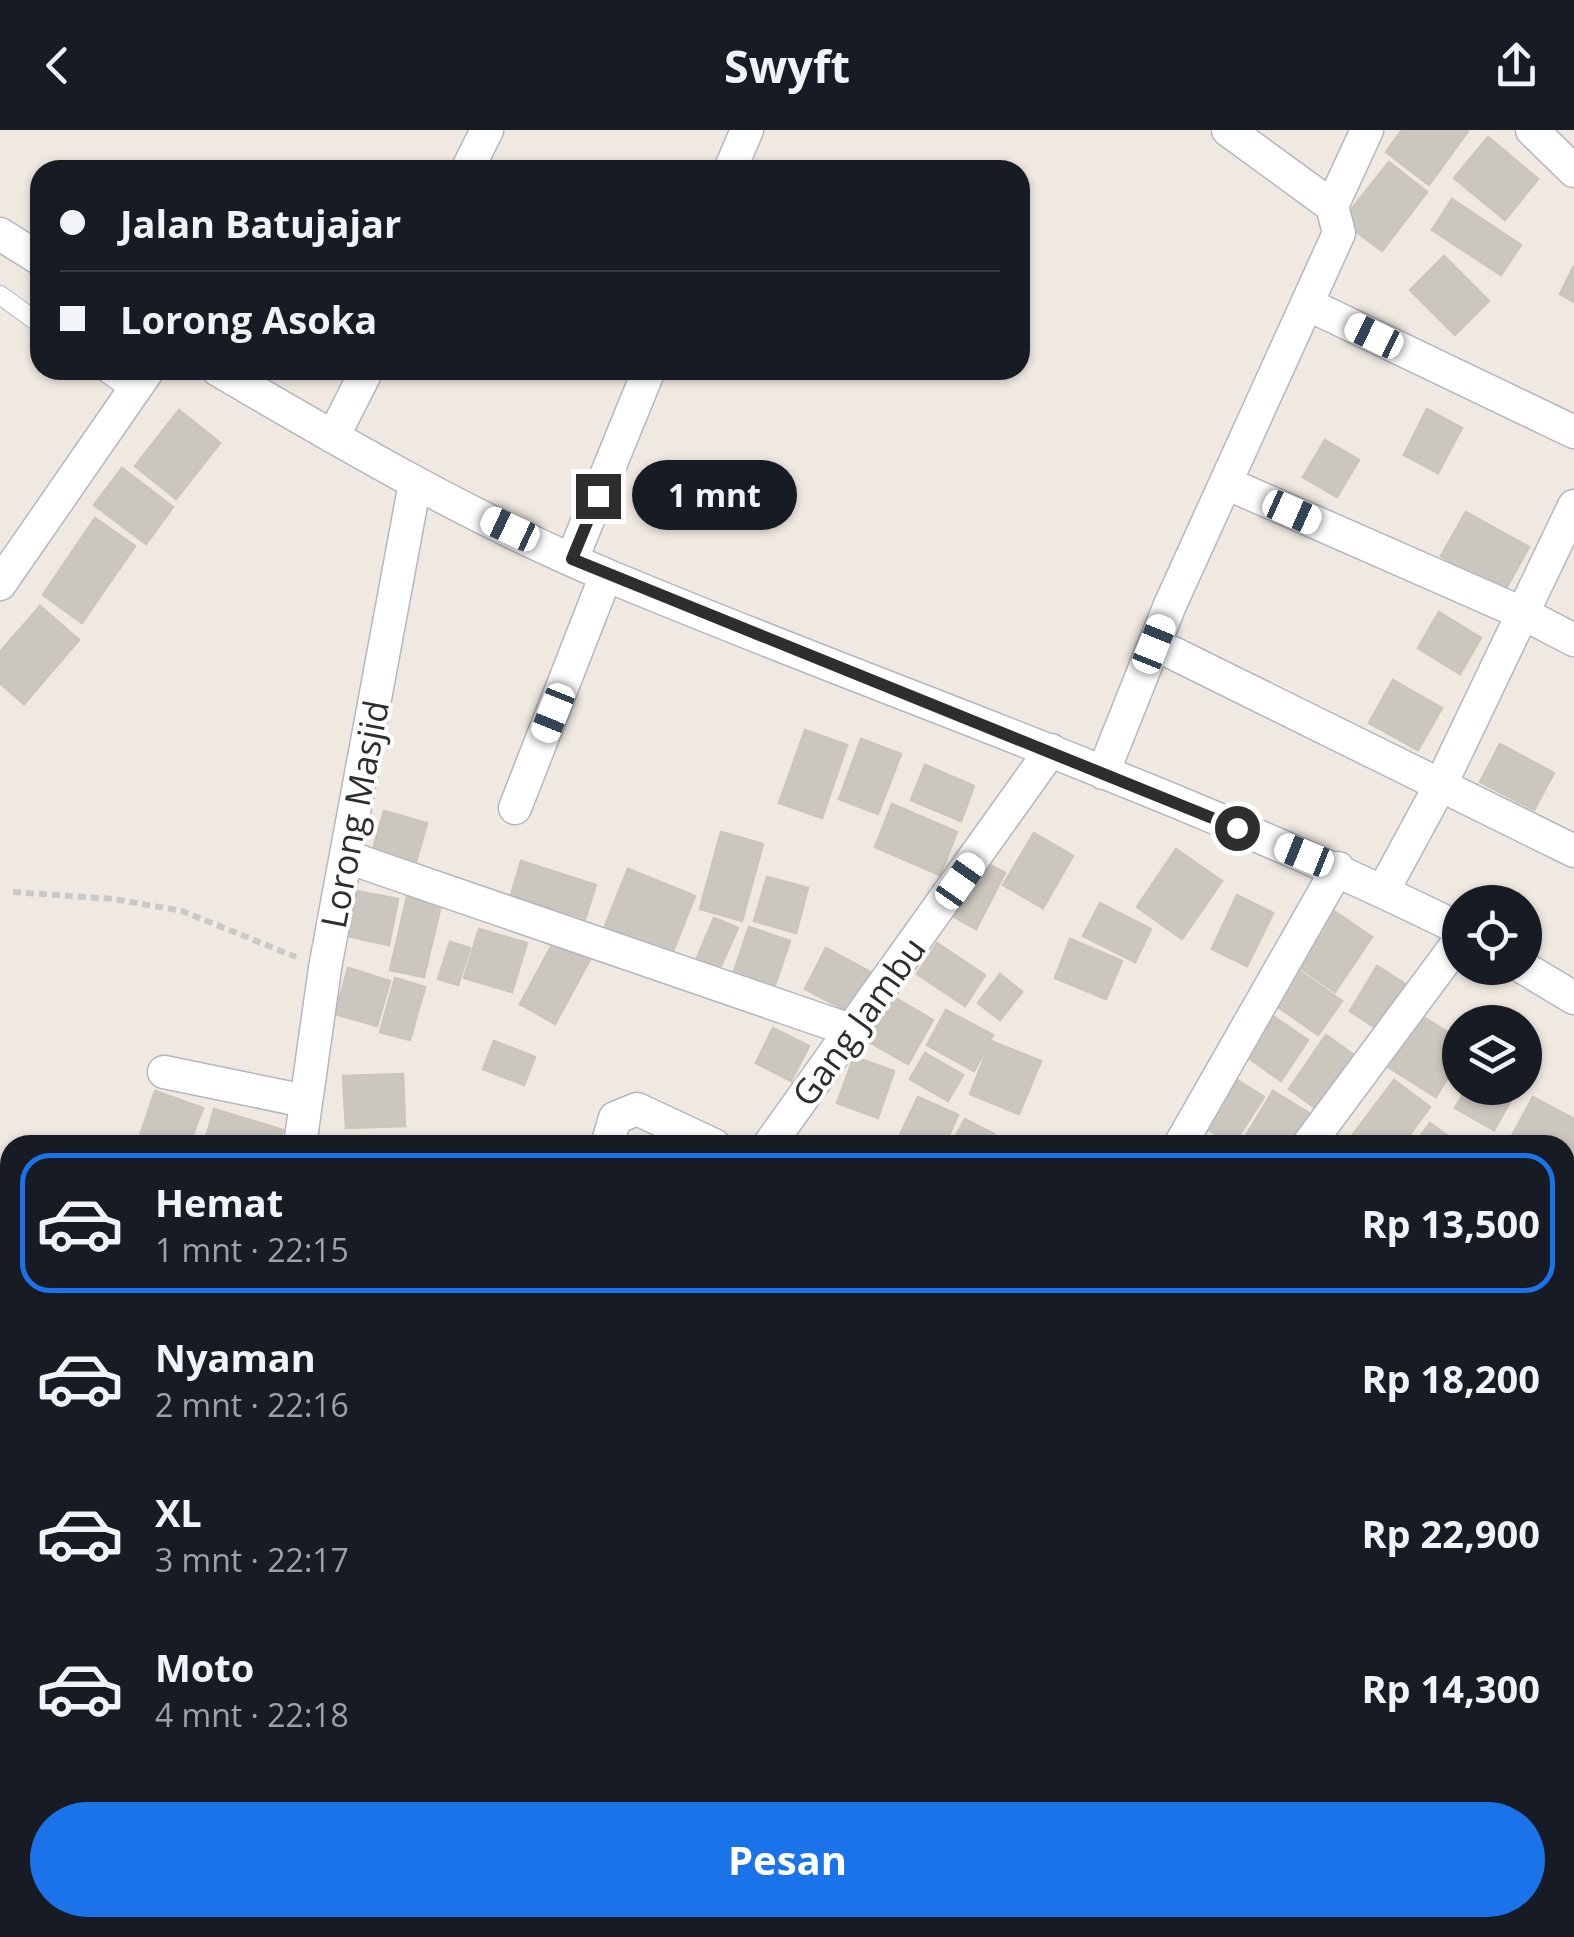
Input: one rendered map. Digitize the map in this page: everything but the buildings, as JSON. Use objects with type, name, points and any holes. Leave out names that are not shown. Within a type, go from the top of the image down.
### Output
[{"type":"street","points":[[472,160],[487,130]]},
{"type":"street","points":[[734,160],[747,130]]},
{"type":"street","points":[[1228,130],[1332,206]]},
{"type":"street","points":[[1103,773],[1170,605],[1339,233],[1332,206],[1367,130]]},
{"type":"street","points":[[1532,130],[1574,171]]},
{"type":"street","points":[[0,234],[30,253]]},
{"type":"street","points":[[1308,304],[1574,432]]},
{"type":"street","points":[[235,380],[415,483],[572,559],[1338,868],[1442,920]]},
{"type":"street","points":[[333,437],[361,380]]},
{"type":"street","points":[[572,559],[645,380]]},
{"type":"street","points":[[0,584],[141,381]]},
{"type":"street","name":"Lorong Masjid","points":[[301,1135],[326,968],[415,483]]},
{"type":"street","points":[[1226,483],[1522,613],[1574,640]]},
{"type":"street","points":[[1383,891],[1441,784],[1574,506]]},
{"type":"street","points":[[515,808],[606,574]]},
{"type":"street","points":[[1173,653],[1574,851]]},
{"type":"street","name":"Gang Jambu","points":[[775,1135],[1051,750]]},
{"type":"street","points":[[347,857],[850,1030]]},
{"type":"street","points":[[1186,1135],[1338,868]]},
{"type":"street","points":[[1315,1135],[1442,964]]},
{"type":"street","points":[[1542,979],[1574,998]]},
{"type":"street","points":[[164,1072],[305,1101]]},
{"type":"street","points":[[610,1135],[616,1118],[638,1109],[693,1135]]},
{"type":"lane","points":[[0,294],[30,316]]},
{"type":"path","points":[[13,892],[182,910],[326,968]]},
{"type":"route","points":[[598,496],[572,559],[1237,828]]}]
